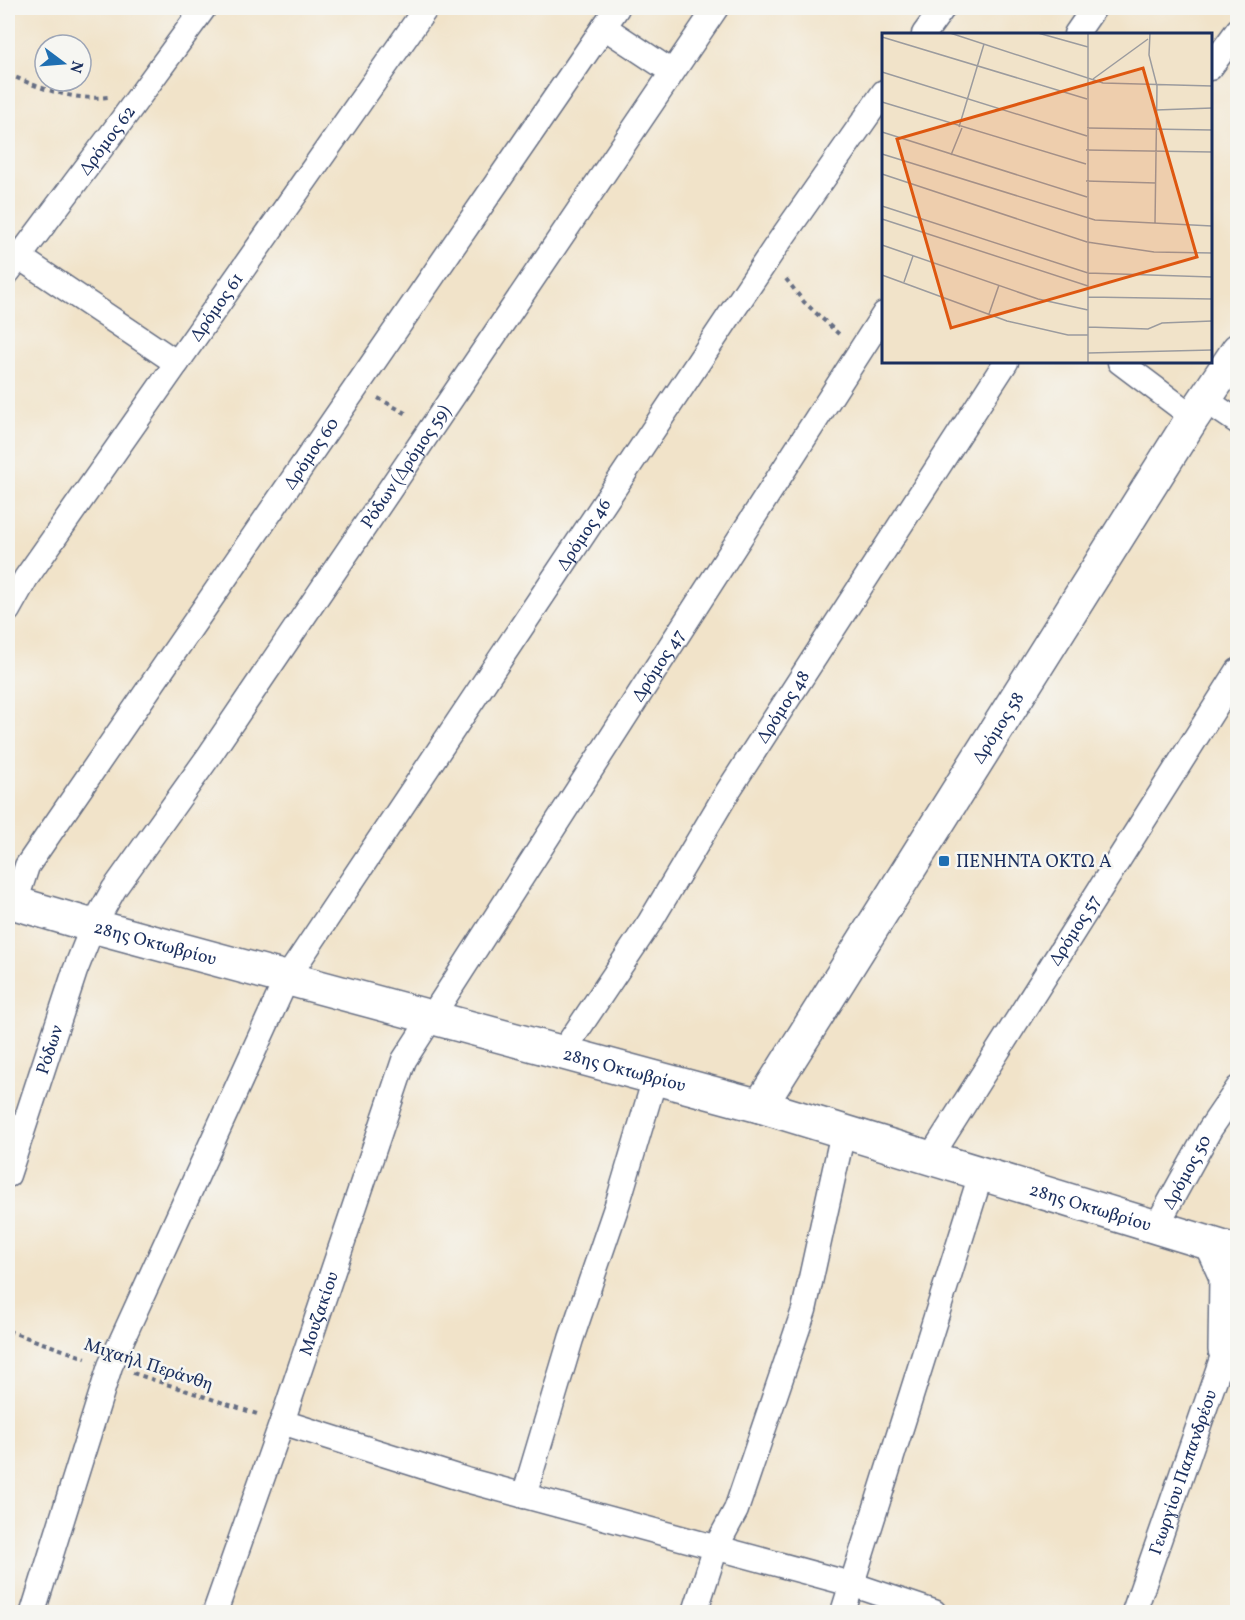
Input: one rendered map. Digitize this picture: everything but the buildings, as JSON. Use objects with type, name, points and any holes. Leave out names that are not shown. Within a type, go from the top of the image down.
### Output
[{"type":"street","name":"Δρόμος 62","points":[[13,264],[204,8]]},
{"type":"street","name":"Δρόμος 61","points":[[8,610],[26,578],[426,8]]},
{"type":"street","name":"Ρόδων (Δρόμος 59)","points":[[93,926],[114,889],[209,756],[716,8]]},
{"type":"street","points":[[925,33],[943,8]]},
{"type":"street","points":[[1077,33],[1094,8]]},
{"type":"street","points":[[610,17],[672,72]]},
{"type":"street","name":"Δρόμος 60","points":[[11,902],[27,866],[610,17]]},
{"type":"street","points":[[1212,65],[1238,30]]},
{"type":"street","name":"Δρόμος 46","points":[[33,1612],[110,1366],[287,978],[768,257],[882,95]]},
{"type":"street","points":[[13,264],[177,363]]},
{"type":"street","name":"Δρόμος 47","points":[[432,1018],[882,317]]},
{"type":"street","name":"Δρόμος 58","points":[[760,1106],[1198,408],[1238,350]]},
{"type":"street","name":"Δρόμος 48","points":[[562,1053],[650,922],[728,791],[1005,363]]},
{"type":"street","points":[[1122,363],[1198,408],[1238,422]]},
{"type":"street","name":"Δρόμος 57","points":[[930,1158],[1238,671]]},
{"type":"street","name":"28ης Οκτωβρίου","points":[[11,902],[760,1106],[1224,1248]]},
{"type":"street","name":"Ρόδων","points":[[8,1175],[75,971],[93,926]]},
{"type":"street","name":"Μουζακίου","points":[[215,1612],[282,1422],[404,1060],[432,1018]]},
{"type":"street","points":[[525,1496],[571,1339],[618,1202],[655,1078]]},
{"type":"street","name":"Δρόμος 50","points":[[1156,1227],[1210,1129],[1238,1088]]},
{"type":"street","points":[[695,1612],[716,1547],[736,1510],[804,1310],[843,1132]]},
{"type":"street","points":[[843,1612],[981,1174]]},
{"type":"street","points":[[1224,1248],[1231,1342]]},
{"type":"street","name":"Γεωργίου Παπανδρέου","points":[[1134,1612],[1231,1342]]},
{"type":"street","points":[[282,1422],[466,1480],[851,1584],[934,1612]]},
{"type":"path","points":[[8,74],[44,91],[95,99],[141,94]]},
{"type":"path","points":[[768,257],[804,302],[859,352]]},
{"type":"path","points":[[357,386],[405,413],[434,424]]},
{"type":"path","name":"Μιχαήλ Περάνθη","points":[[8,1331],[282,1422]]},
{"type":"place","name":"ΠΕΝΗΝΤΑ ΟΚΤΩ Α","points":[[944,861]]}]
